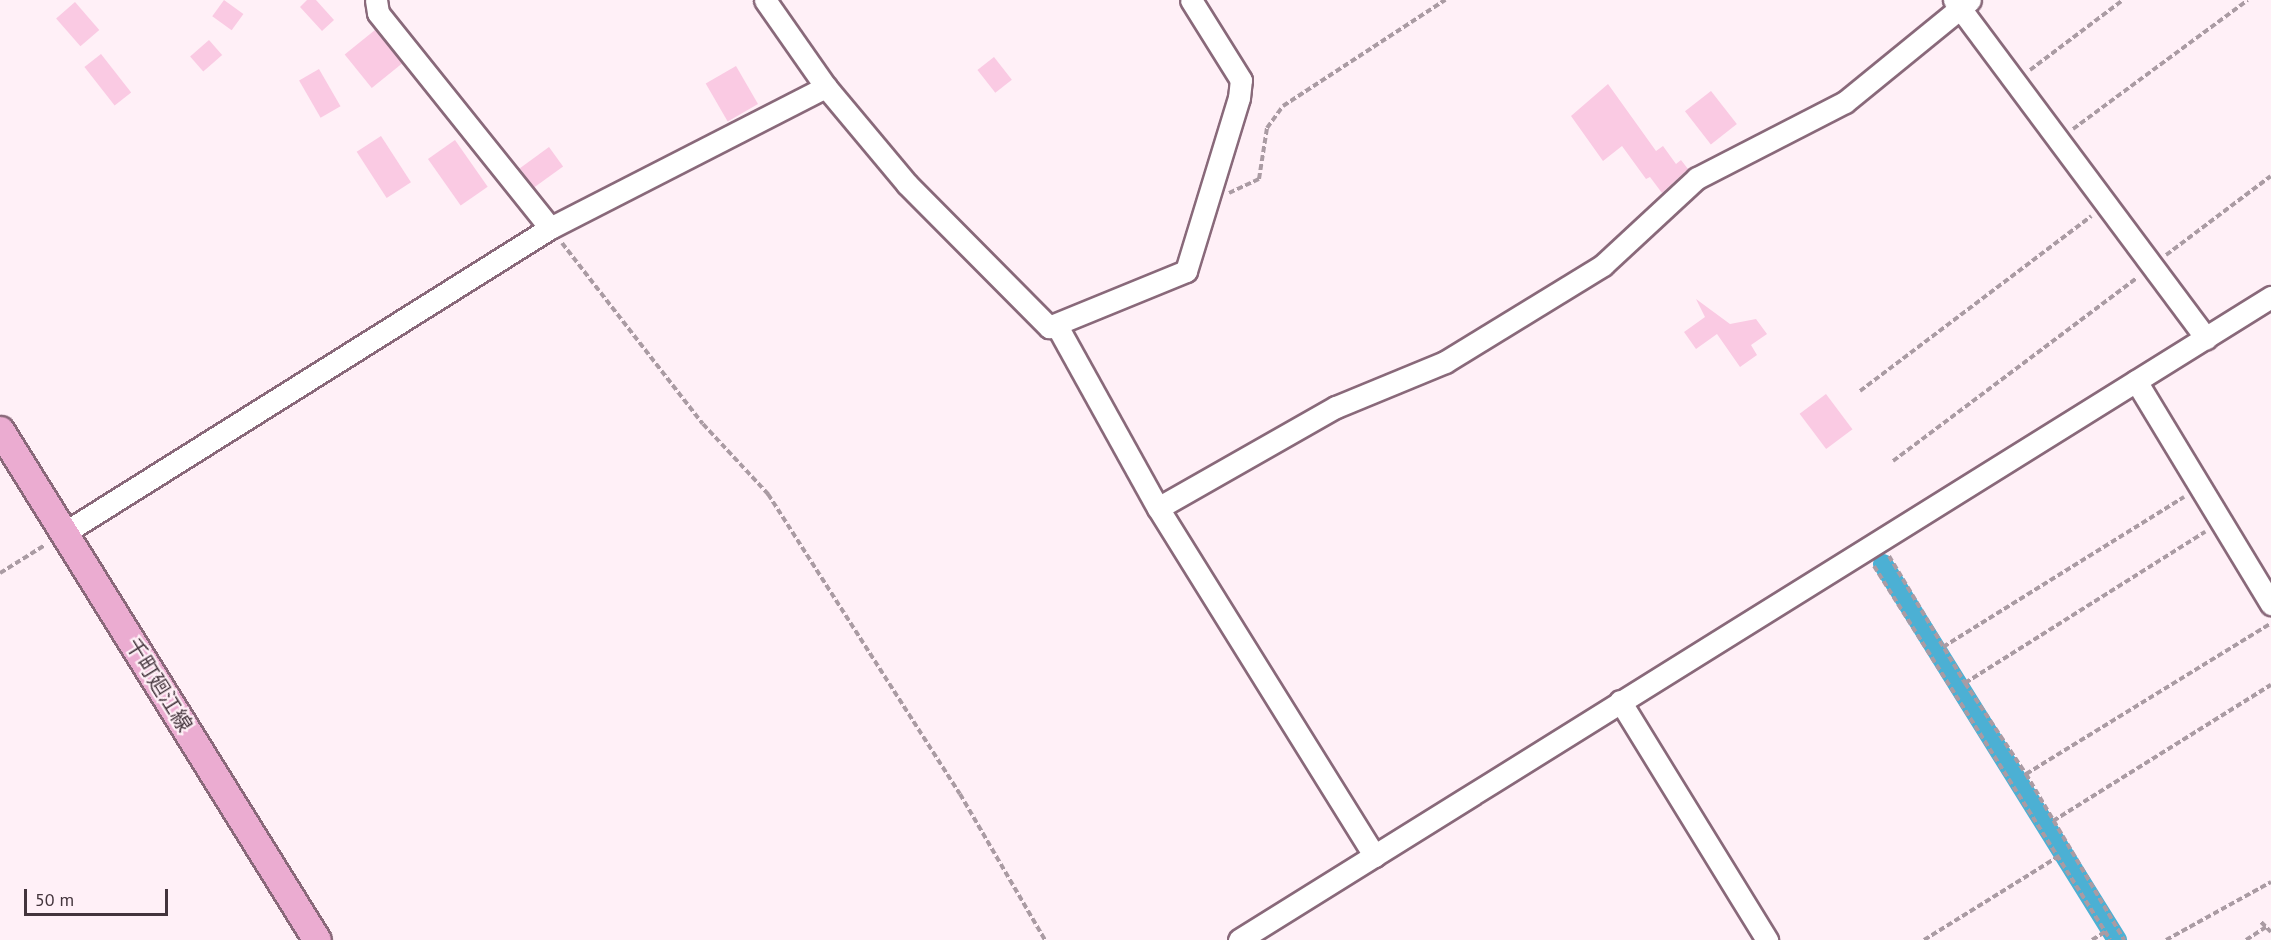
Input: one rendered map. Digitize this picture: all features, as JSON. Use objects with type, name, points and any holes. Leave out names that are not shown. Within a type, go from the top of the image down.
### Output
[{"type":"main road","name":"千町廻江線","points":[[0,430],[317,940]]},
{"type":"street","points":[[376,0],[378,13],[550,228]]},
{"type":"street","points":[[765,0],[826,87],[948,230],[1049,327],[1057,326],[1186,271],[1239,98],[1241,80],[1191,0]]},
{"type":"street","points":[[1158,508],[1336,407],[1445,362],[1603,265],[1696,178],[1845,102],[1961,3],[2015,82],[2206,338]]},
{"type":"street","points":[[64,533],[550,228],[826,87]]},
{"type":"street","points":[[1239,940],[2271,297]]},
{"type":"street","points":[[1057,326],[1158,508],[1375,856]]},
{"type":"street","points":[[2136,381],[2271,604]]},
{"type":"street","points":[[1620,701],[1767,940]]},
{"type":"path","points":[[1209,202],[1259,179],[1267,128],[1283,106],[1446,0]]},
{"type":"path","points":[[2015,82],[2123,0]]},
{"type":"path","points":[[2058,140],[2248,0]]},
{"type":"path","points":[[1893,461],[2271,176]]},
{"type":"path","points":[[1860,391],[2106,204]]},
{"type":"path","points":[[550,228],[704,424],[768,494],[960,794],[1045,940]]},
{"type":"path","points":[[1943,647],[2200,487]]},
{"type":"path","points":[[1965,683],[2221,522]]},
{"type":"path","points":[[0,573],[64,533]]},
{"type":"path","points":[[1889,556],[1965,683],[2026,774],[2124,940]]},
{"type":"path","points":[[1874,566],[2110,940]]},
{"type":"path","points":[[2026,774],[2271,624]]},
{"type":"path","points":[[2053,821],[2271,685]]},
{"type":"path","points":[[1924,940],[2059,856]]},
{"type":"path","points":[[2166,940],[2271,882]]},
{"type":"path","points":[[2261,922],[2271,932]]},
{"type":"path","points":[[2246,940],[2266,927]]},
{"type":"path","points":[[2092,940],[2105,932]]},
{"type":"building","points":[[224,0],[243,14],[232,30],[212,16]]},
{"type":"building","points":[[307,0],[316,0],[334,20],[322,31],[300,7]]},
{"type":"building","points":[[75,2],[99,30],[80,46],[56,18]]},
{"type":"building","points":[[375,30],[402,63],[372,88],[345,55]]},
{"type":"building","points":[[209,40],[222,55],[203,71],[190,56]]},
{"type":"building","points":[[101,54],[131,93],[115,106],[84,67]]},
{"type":"building","points":[[994,57],[1012,80],[995,93],[977,70]]},
{"type":"building","points":[[736,66],[758,104],[728,122],[706,84]]},
{"type":"building","points":[[319,69],[340,106],[321,118],[299,80]]},
{"type":"building","points":[[1608,84],[1656,151],[1663,146],[1676,164],[1681,160],[1688,169],[1662,193],[1650,177],[1646,179],[1622,146],[1603,161],[1571,116]]},
{"type":"building","points":[[1711,91],[1737,124],[1711,144],[1685,111]]},
{"type":"building","points":[[381,136],[411,182],[387,198],[357,152]]},
{"type":"building","points":[[455,140],[488,187],[461,206],[428,159]]},
{"type":"building","points":[[549,147],[563,166],[534,188],[520,168]]},
{"type":"building","points":[[1696,299],[1730,324],[1756,319],[1767,334],[1751,345],[1757,355],[1740,367],[1717,334],[1696,349],[1684,332],[1705,317]]},
{"type":"building","points":[[1826,394],[1852,429],[1826,449],[1800,414]]},
{"type":"waterway","points":[[1883,564],[2117,940]]}]
